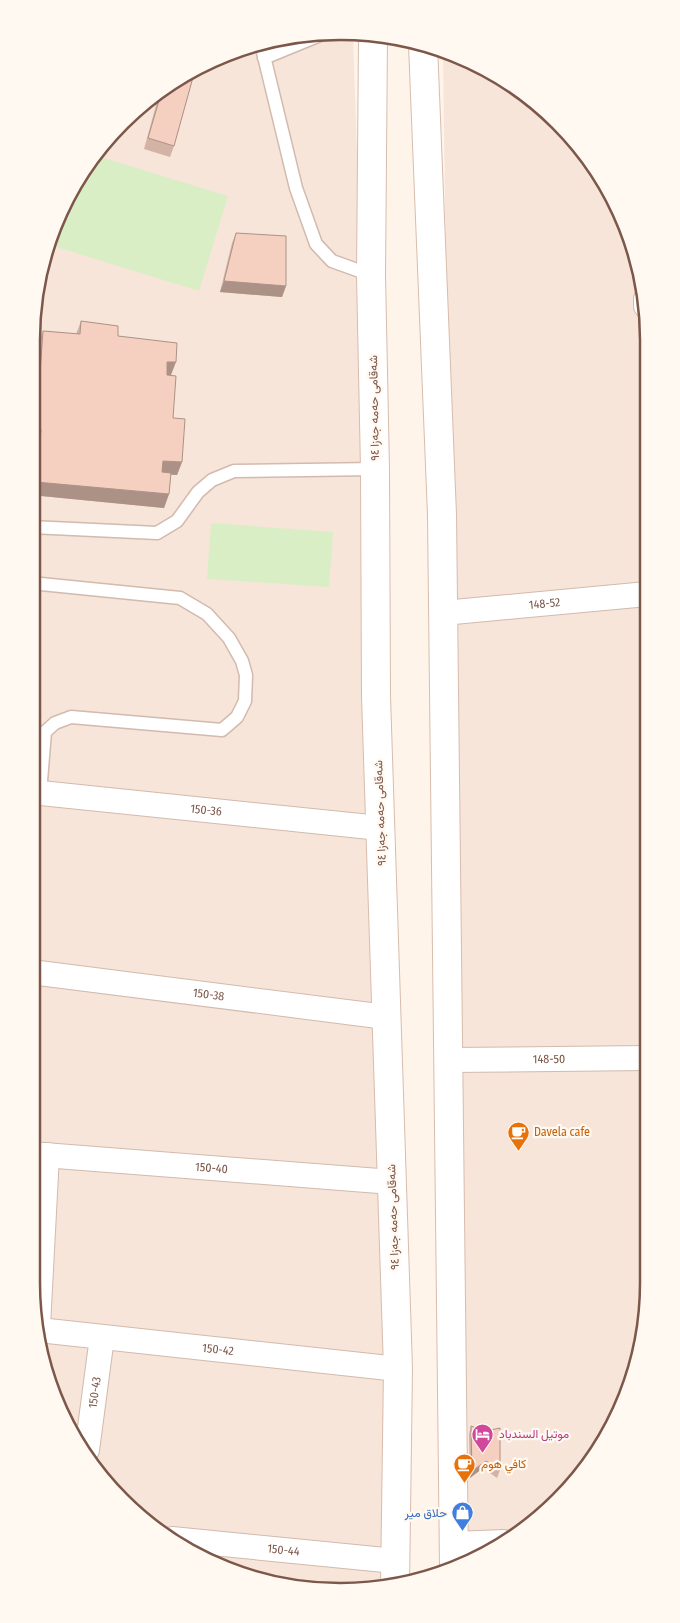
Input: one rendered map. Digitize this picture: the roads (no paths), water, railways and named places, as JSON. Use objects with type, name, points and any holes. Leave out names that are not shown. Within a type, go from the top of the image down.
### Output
[{"type":"main road","name":"شەقامی حەمە جەزا ٩٤","points":[[373,42],[371,275],[375,469],[376,696],[398,1369],[395,1573]]},
{"type":"main road","points":[[423,52],[442,515],[454,1555]]},
{"type":"street","name":"148-52","points":[[443,613],[640,595]]},
{"type":"street","name":"150-36","points":[[40,792],[380,828]]},
{"type":"street","name":"150-38","points":[[40,973],[386,1017]]},
{"type":"street","name":"148-50","points":[[449,1060],[640,1058]]},
{"type":"street","name":"150-40","points":[[40,1154],[392,1182]]},
{"type":"street","name":"150-42","points":[[44,1331],[398,1369]]},
{"type":"street","name":"150-43","points":[[88,1445],[102,1337]]},
{"type":"street","name":"150-44","points":[[187,1541],[395,1573]]},
{"type":"street","points":[[454,1555],[480,1548]]},
{"type":"lane","points":[[288,45],[263,53],[296,188],[316,244],[332,261],[371,275]]},
{"type":"lane","points":[[40,527],[157,533],[177,521],[198,492],[212,480],[234,471],[375,469]]},
{"type":"lane","points":[[40,584],[180,598],[207,614],[229,638],[242,661],[246,675],[245,701],[237,718],[222,730],[72,717],[55,723],[45,732],[40,765]]},
{"type":"place","name":"Davela cafe","points":[[518,1151]]},
{"type":"place","name":"موتيل السندباد","points":[[483,1453]]},
{"type":"place","name":"كافي هوم","points":[[465,1483]]},
{"type":"place","name":"حلاق میر","points":[[463,1532]]}]
